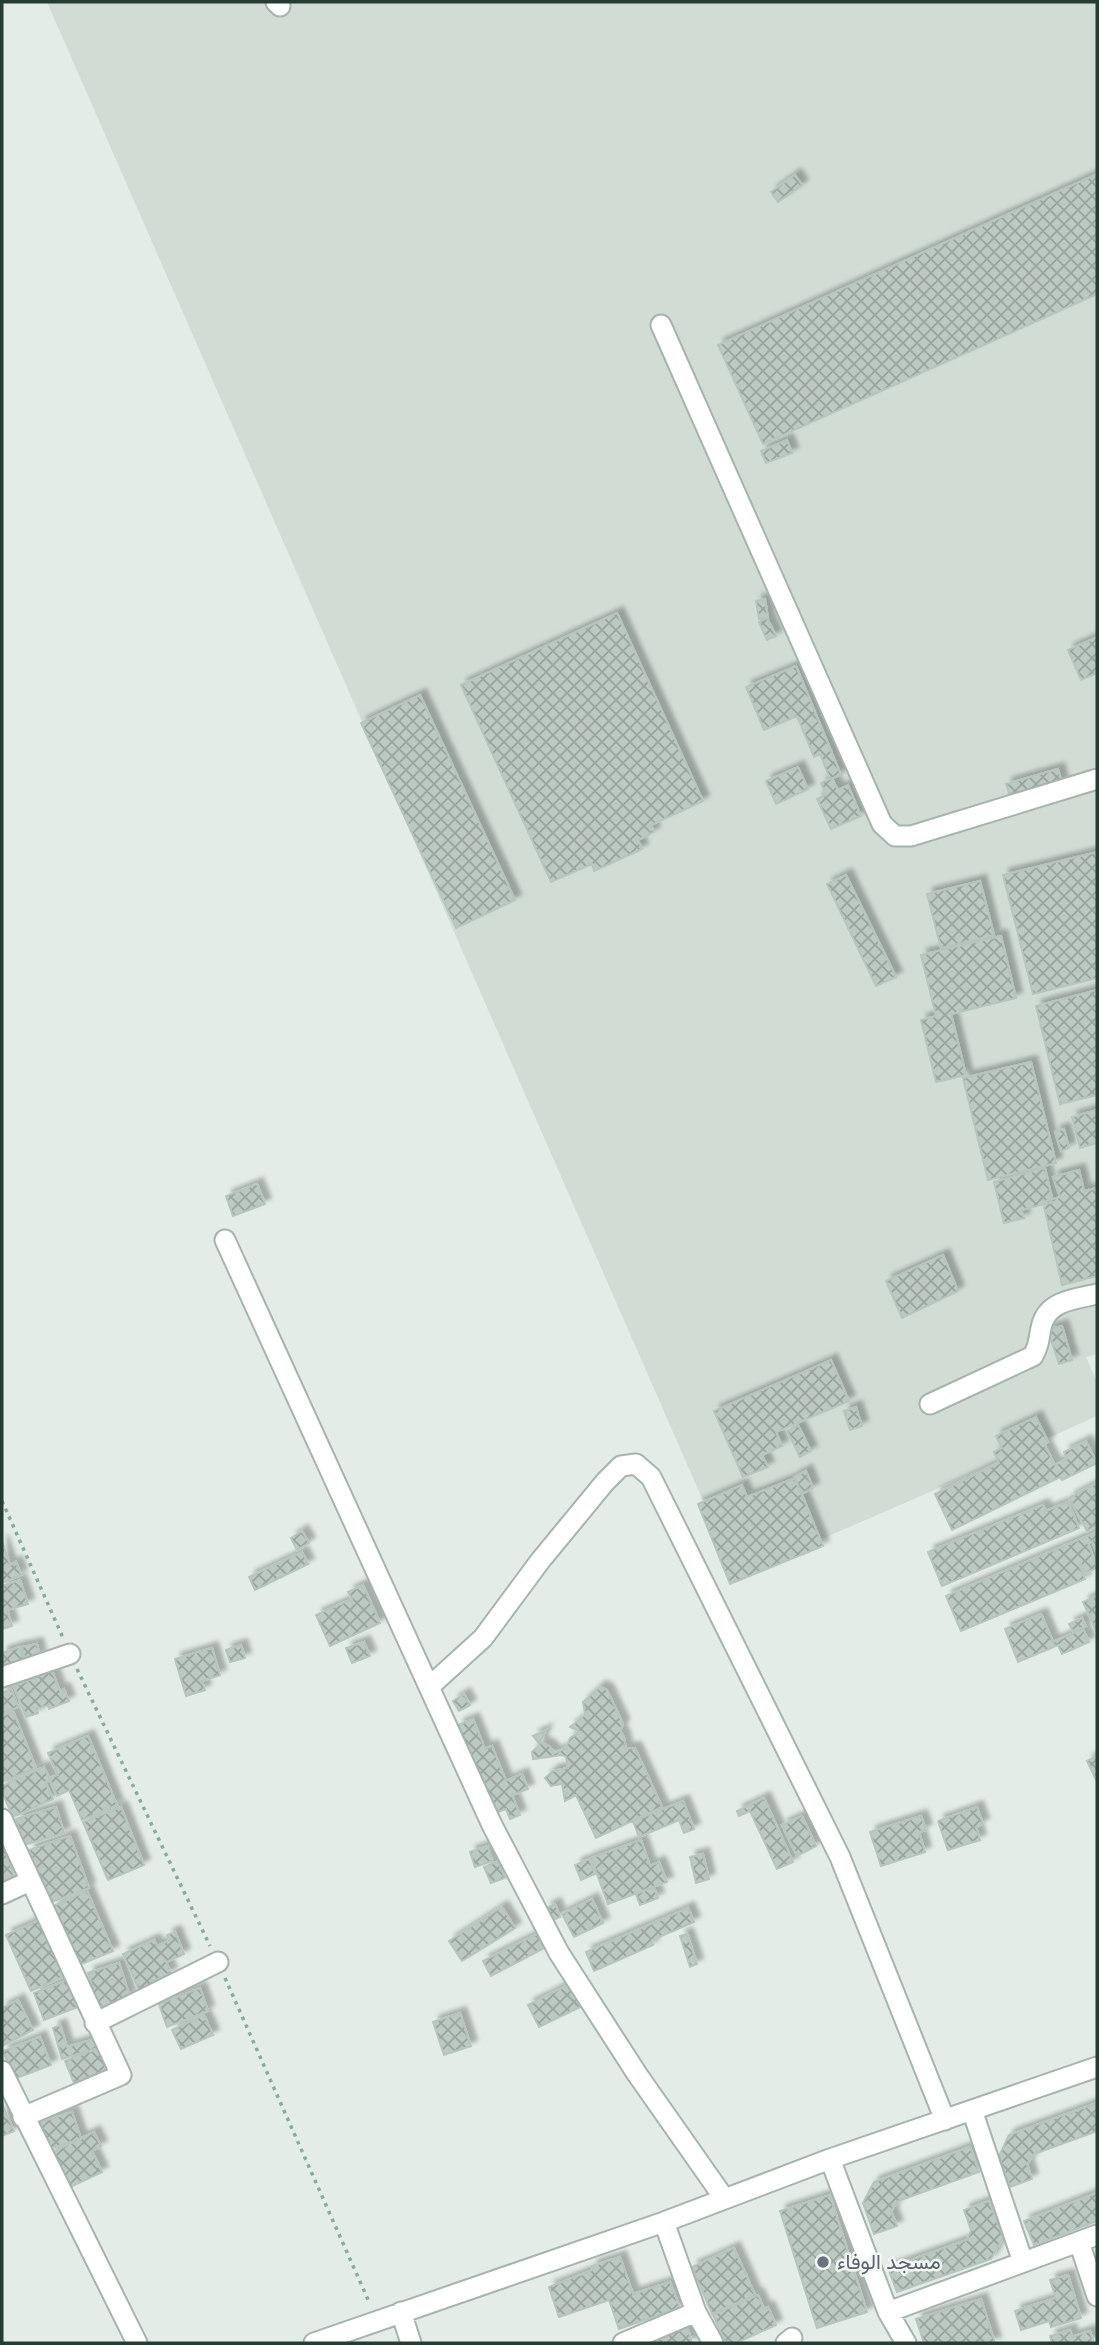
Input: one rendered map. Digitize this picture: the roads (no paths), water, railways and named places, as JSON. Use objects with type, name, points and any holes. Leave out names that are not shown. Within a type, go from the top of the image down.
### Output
[{"type":"street","points":[[662,325],[882,824],[895,836],[911,836],[1097,779]]},
{"type":"street","points":[[225,1240],[492,1825],[559,1953],[637,2074],[724,2198]]},
{"type":"street","points":[[930,1404],[1033,1356],[1040,1343],[1042,1325],[1048,1310],[1097,1293]]},
{"type":"street","points":[[429,1687],[483,1639],[540,1561],[605,1482],[621,1466],[636,1464],[644,1470],[651,1477],[840,1857],[945,2120]]},
{"type":"street","points":[[2,1677],[70,1654]]},
{"type":"street","points":[[2,1819],[121,2075],[23,2117]]},
{"type":"street","points":[[2,1894],[30,1881]]},
{"type":"street","points":[[95,2023],[218,1962]]},
{"type":"street","points":[[314,2343],[664,2222],[830,2159],[1097,2067]]},
{"type":"street","points":[[3,2078],[137,2343]]},
{"type":"street","points":[[972,2110],[1023,2262]]},
{"type":"street","points":[[830,2159],[888,2312],[906,2343]]},
{"type":"street","points":[[664,2222],[696,2312],[713,2343]]},
{"type":"street","points":[[888,2312],[1088,2239],[1097,2296]]},
{"type":"street","points":[[401,2312],[411,2343]]},
{"type":"street","points":[[623,2343],[696,2312]]},
{"type":"place","name":"مسجد الوفاء","points":[[823,2262]]}]
